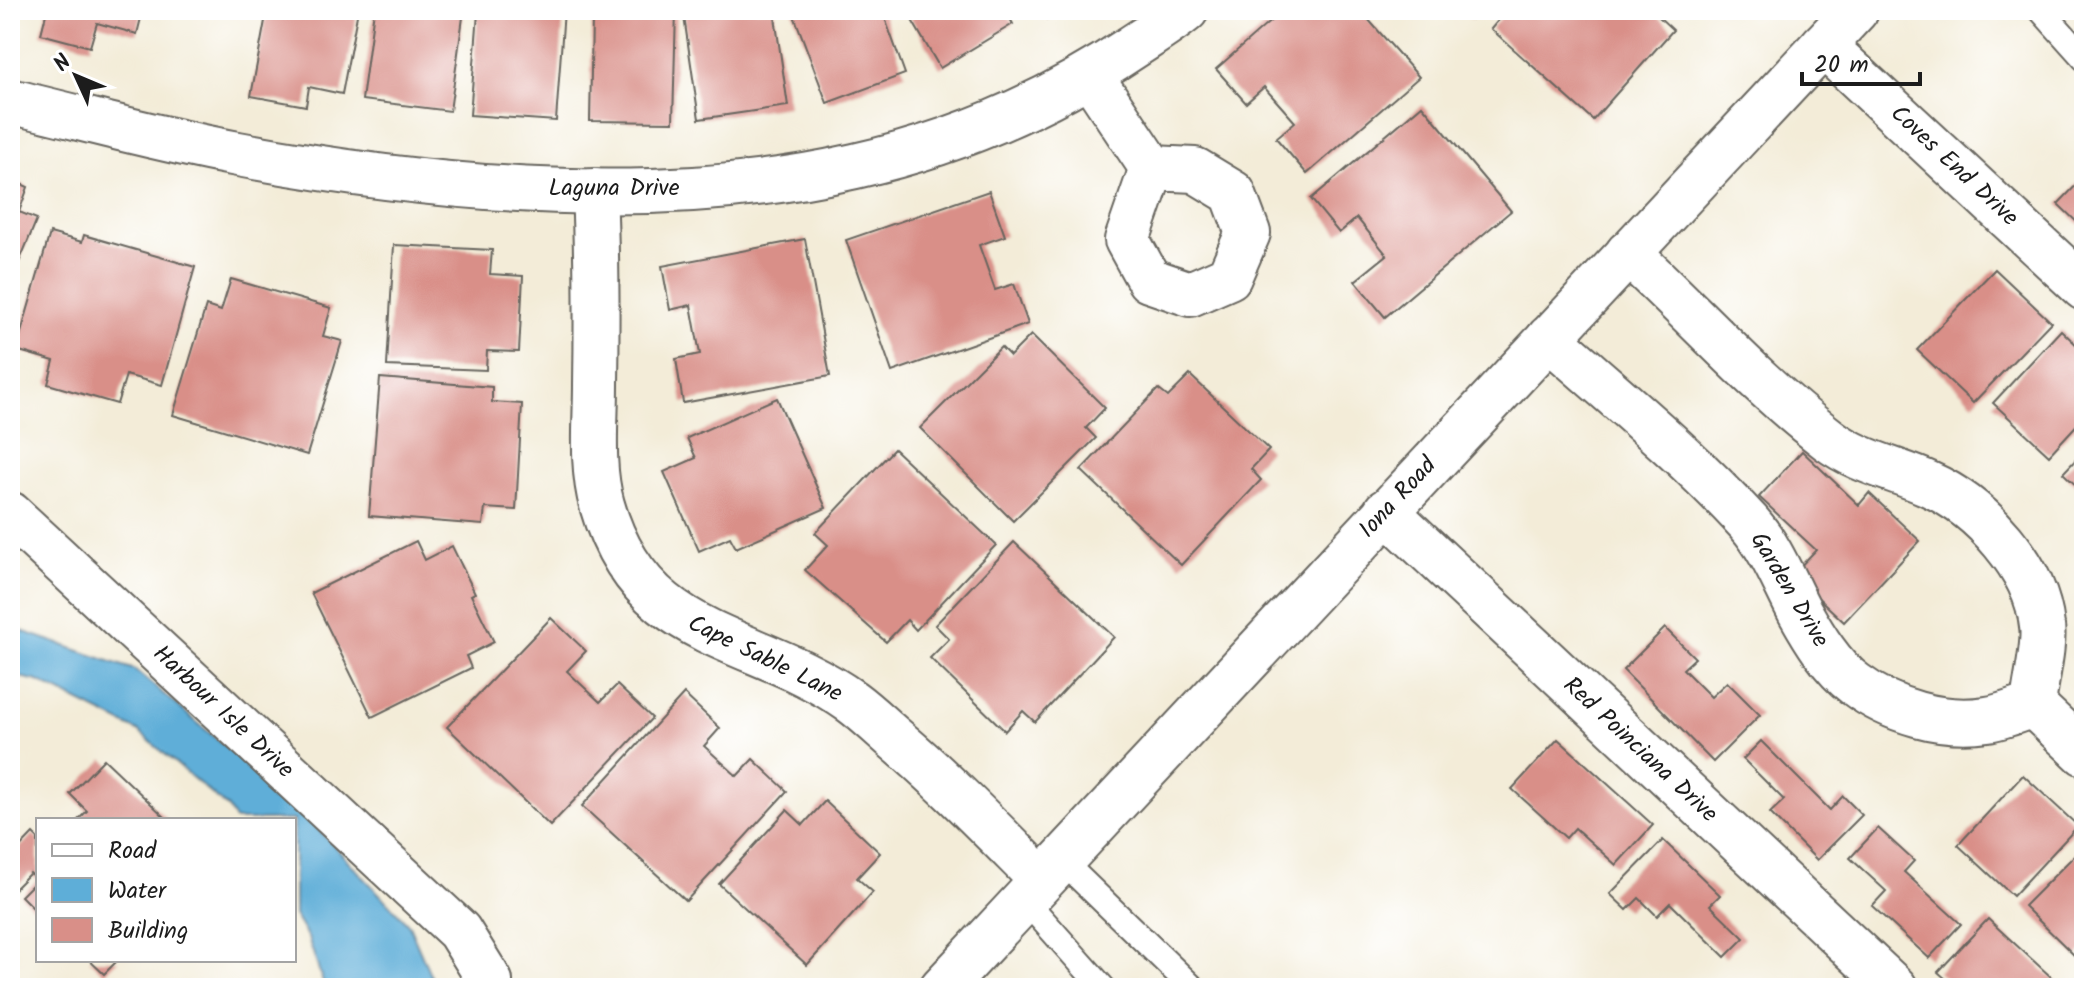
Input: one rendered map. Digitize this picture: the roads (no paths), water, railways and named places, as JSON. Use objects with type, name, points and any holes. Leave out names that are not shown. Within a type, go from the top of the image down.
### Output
[{"type":"street","name":"Laguna Drive","points":[[10,101],[234,153],[334,170],[484,185],[594,191],[705,187],[799,177],[856,166],[973,130],[1028,108],[1090,75],[1186,10]]},
{"type":"street","name":"Iona Road","points":[[942,988],[1856,10]]},
{"type":"street","name":"Coves End Drive","points":[[1823,45],[2084,288]]},
{"type":"street","points":[[1090,75],[1152,168]]},
{"type":"street","name":"Cape Sable Lane","points":[[594,191],[597,266],[596,456],[601,502],[615,545],[643,585],[679,616],[721,639],[815,679],[853,703],[931,770],[1042,880]]},
{"type":"street","points":[[1628,253],[1789,410],[1834,444],[1883,468],[1930,484],[1967,506],[2007,546],[2030,584],[2043,627],[2033,705],[2084,753]]},
{"type":"street","name":"Garden Drive","points":[[1549,338],[1717,488],[1752,527],[1778,566],[1799,611],[1824,651],[1854,683],[1899,709],[1945,720],[1987,719],[2033,705]]},
{"type":"street","name":"Red Poinciana Drive","points":[[1386,511],[1895,988]]},
{"type":"street","name":"Harbour Isle Drive","points":[[10,514],[459,931],[490,981],[489,988]]},
{"type":"lane","points":[[2041,10],[2084,58]]},
{"type":"lane","points":[[1042,880],[1103,988]]},
{"type":"lane","points":[[1042,880],[1193,988]]},
{"type":"water","points":[[10,627],[135,670],[298,808],[409,925],[433,981],[433,988],[325,988],[308,938],[296,918],[296,818],[234,818],[228,808],[138,731],[38,681],[10,675]]}]
